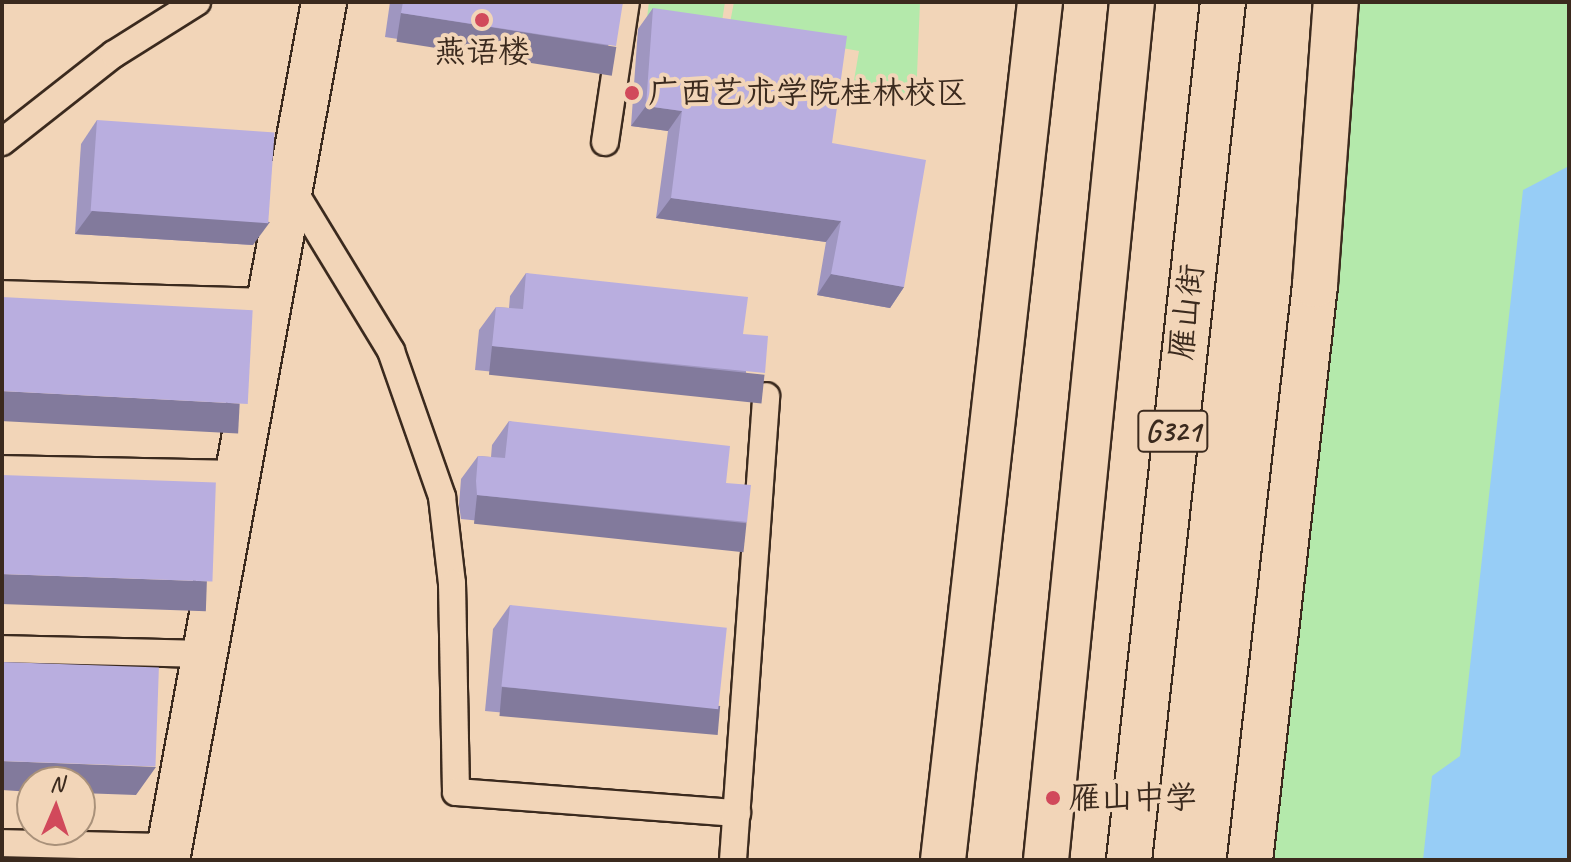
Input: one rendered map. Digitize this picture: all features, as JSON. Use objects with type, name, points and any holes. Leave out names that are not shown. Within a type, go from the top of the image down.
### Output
[{"type":"main road","points":[[168,854],[203,654],[272,302],[324,2]]},
{"type":"main road","points":[[943,860],[1040,2]]},
{"type":"main road","name":"G321","points":[[1046,860],[1132,2]]},
{"type":"main road","name":"雁山街","points":[[1129,860],[1223,2]]},
{"type":"main road","points":[[1250,860],[1315,285],[1336,2]]},
{"type":"lane","points":[[2,142],[114,54],[197,2]]},
{"type":"lane","points":[[605,142],[626,2]]},
{"type":"lane","points":[[292,188],[391,351],[442,497],[452,583],[456,792],[737,813]]},
{"type":"lane","points":[[2,294],[272,302]]},
{"type":"lane","points":[[733,860],[766,396]]},
{"type":"lane","points":[[2,469],[238,474]]},
{"type":"lane","points":[[2,649],[203,654]]},
{"type":"lane","points":[[2,843],[168,854]]},
{"type":"green space","points":[[649,2],[725,2],[721,28],[647,18]]},
{"type":"green space","points":[[734,2],[920,2],[916,99],[852,92],[859,51],[729,28]]},
{"type":"green space","points":[[1336,2],[1569,2],[1569,860],[1250,860]]},
{"type":"water","points":[[1569,166],[1569,860],[1423,860],[1432,776],[1460,756],[1523,190]]},
{"type":"building","points":[[403,2],[623,2],[616,46],[401,13]]},
{"type":"building","points":[[653,8],[847,36],[832,143],[926,160],[904,287],[831,274],[841,221],[671,198],[682,111],[646,106]]},
{"type":"building","points":[[97,120],[275,132],[268,223],[91,211]]},
{"type":"building","points":[[526,273],[748,297],[743,334],[768,336],[765,373],[492,346],[496,307],[523,309]]},
{"type":"building","points":[[2,297],[253,310],[248,404],[2,391]]},
{"type":"building","points":[[509,421],[730,446],[726,483],[751,485],[747,522],[477,495],[478,456],[505,458]]},
{"type":"building","points":[[2,475],[216,482],[212,581],[2,574]]},
{"type":"building","points":[[510,605],[727,628],[718,709],[501,687]]},
{"type":"building","points":[[2,662],[159,667],[155,766],[2,761]]},
{"type":"place","name":"燕语楼","points":[[482,20]]},
{"type":"place","name":"广西艺术学院桂林校区","points":[[632,93]]},
{"type":"place","name":"雁山中学","points":[[1053,798]]}]
